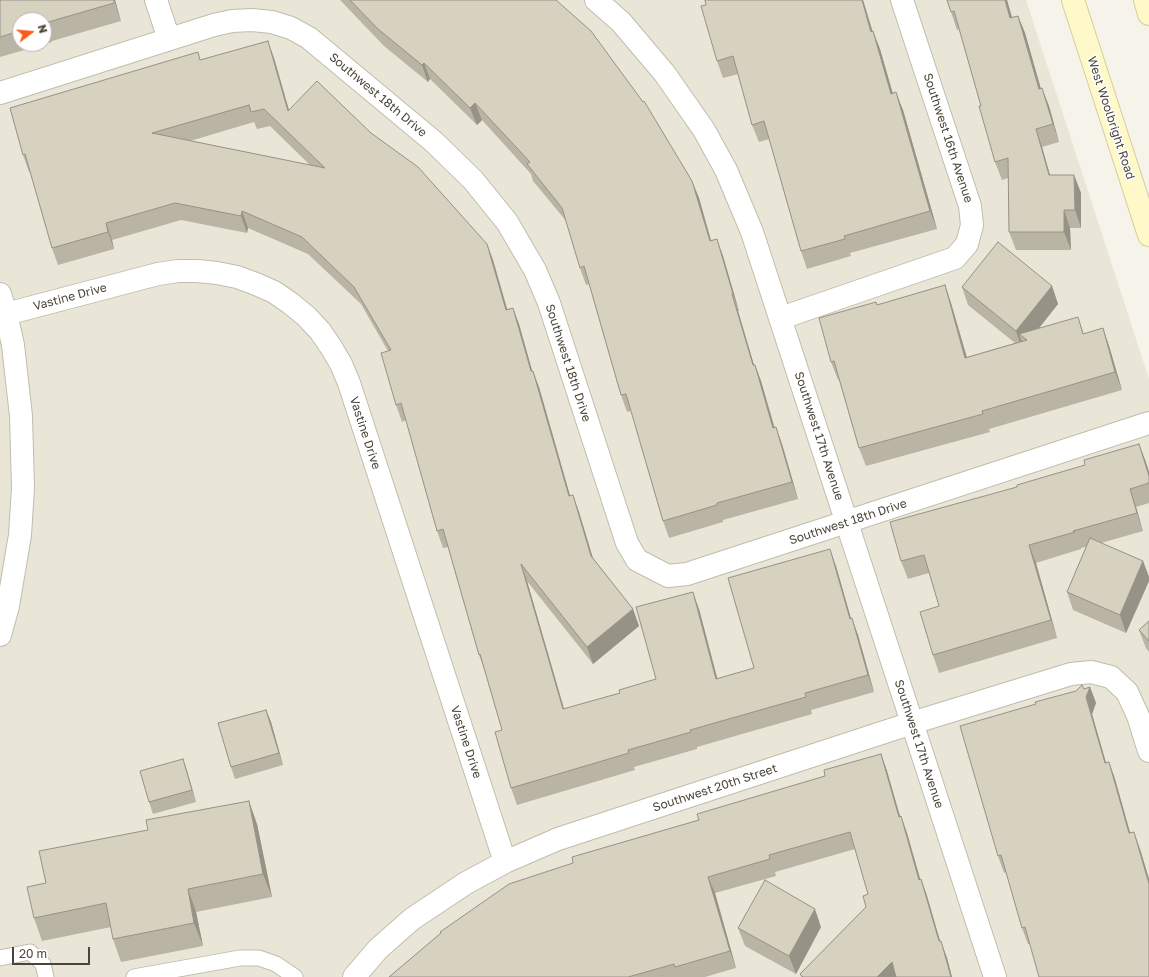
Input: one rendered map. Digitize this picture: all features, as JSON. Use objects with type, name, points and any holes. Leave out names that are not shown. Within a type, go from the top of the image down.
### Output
[{"type":"main road","name":"West Woolbright Road","points":[[1073,0],[1149,235]]},
{"type":"main road","points":[[1145,0],[1149,14]]},
{"type":"street","points":[[156,0],[169,39]]},
{"type":"street","name":"Southwest 17th Avenue","points":[[596,0],[621,22],[665,74],[704,130],[726,170],[752,232],[995,977]]},
{"type":"street","name":"Southwest 16th Avenue","points":[[780,318],[955,258],[967,244],[972,225],[970,206],[902,0]]},
{"type":"street","name":"Southwest 18th Drive","points":[[0,93],[214,25],[232,21],[252,20],[272,22],[291,28],[309,38],[434,142],[474,180],[507,222],[535,270],[549,303],[627,544],[637,560],[668,576],[687,574],[1149,423]]},
{"type":"street","name":"Vastine Drive","points":[[6,314],[158,274],[178,271],[198,271],[237,277],[274,292],[306,316],[320,331],[341,364],[349,383],[505,862]]},
{"type":"street","points":[[0,294],[13,346],[21,416],[23,488],[20,535],[8,606],[0,635]]},
{"type":"street","name":"Southwest 20th Street","points":[[354,977],[378,949],[412,920],[466,883],[505,862],[558,839],[912,723],[1072,674],[1091,672],[1110,677],[1127,692],[1138,716],[1149,750]]},
{"type":"lane","points":[[0,958],[30,952],[43,964],[46,977]]},
{"type":"lane","points":[[134,977],[202,972],[240,958],[259,958],[276,964],[295,977]]},
{"type":"shaded area","points":[[0,0],[1026,0],[1149,379],[1149,977],[0,977]]},
{"type":"building","points":[[0,0],[114,0],[114,3],[52,21],[52,12],[12,12],[12,33],[0,37]]},
{"type":"building","points":[[350,0],[556,0],[591,31],[643,102],[644,101],[692,181],[710,241],[717,239],[753,365],[755,365],[773,428],[776,427],[792,482],[717,503],[717,505],[663,521],[626,394],[621,395],[584,266],[580,268],[562,208],[527,164],[530,162],[475,103],[470,108],[424,63],[422,65],[378,29]]},
{"type":"building","points":[[705,0],[862,0],[871,32],[873,31],[891,94],[896,92],[930,211],[844,236],[845,239],[801,251],[764,121],[752,125],[733,56],[717,61],[701,6],[706,5]]},
{"type":"building","points":[[947,0],[1005,0],[1010,18],[1018,16],[1039,89],[1042,88],[1053,124],[1036,129],[1049,175],[1074,175],[1075,210],[1064,210],[1064,232],[1009,232],[1008,158],[995,162],[954,11],[951,12]]},
{"type":"building","points":[[268,41],[288,111],[317,81],[371,133],[418,167],[487,244],[506,310],[513,308],[569,496],[573,495],[591,556],[633,609],[587,647],[521,564],[563,709],[620,693],[619,690],[656,679],[636,607],[693,592],[716,679],[754,668],[728,578],[830,549],[868,675],[805,693],[806,697],[690,730],[691,732],[628,750],[629,753],[511,788],[495,732],[502,730],[443,529],[437,531],[401,403],[396,405],[381,353],[391,350],[354,287],[302,237],[242,211],[241,216],[175,203],[106,223],[108,232],[52,248],[10,108],[198,52],[200,60]],"holes":[[[249,105],[251,112],[264,109],[325,168],[152,133]]]},
{"type":"building","points":[[998,242],[1052,286],[1016,331],[962,287]]},
{"type":"building","points":[[945,285],[965,358],[1027,340],[1019,334],[1078,317],[1083,334],[1103,328],[1115,372],[982,411],[983,414],[859,448],[834,361],[831,362],[819,318],[876,302],[877,305]]},
{"type":"building","points":[[1139,444],[1149,476],[1149,483],[1130,489],[1137,513],[1029,545],[1051,620],[933,655],[920,612],[939,606],[924,555],[901,561],[890,522],[1017,487],[1017,485],[1085,465],[1084,460]]},
{"type":"building","points":[[1090,538],[1143,561],[1120,615],[1067,592]]},
{"type":"building","points":[[1149,621],[1149,641],[1139,630]]},
{"type":"building","points":[[1082,685],[1084,689],[1090,687],[1086,697],[1105,763],[1109,762],[1129,833],[1134,832],[1149,884],[1149,977],[1039,977],[1025,927],[1022,928],[1001,855],[998,856],[960,726],[1036,704],[1035,702],[1076,691]]},
{"type":"building","points":[[266,710],[279,753],[231,767],[218,723]]},
{"type":"building","points":[[881,754],[899,817],[901,816],[919,880],[921,879],[951,977],[896,977],[892,962],[877,977],[803,977],[800,974],[866,907],[863,896],[868,894],[850,832],[769,855],[770,859],[708,877],[730,951],[675,967],[674,964],[628,977],[389,977],[441,933],[440,932],[509,884],[573,863],[572,857],[699,820],[697,814],[825,776],[824,770]]},
{"type":"building","points":[[183,759],[192,790],[149,802],[140,771]]},
{"type":"building","points":[[249,801],[263,874],[188,889],[194,923],[113,939],[106,903],[34,918],[27,887],[46,883],[39,851],[148,830],[146,820]]},
{"type":"building","points":[[765,880],[815,909],[789,956],[738,928]]}]
